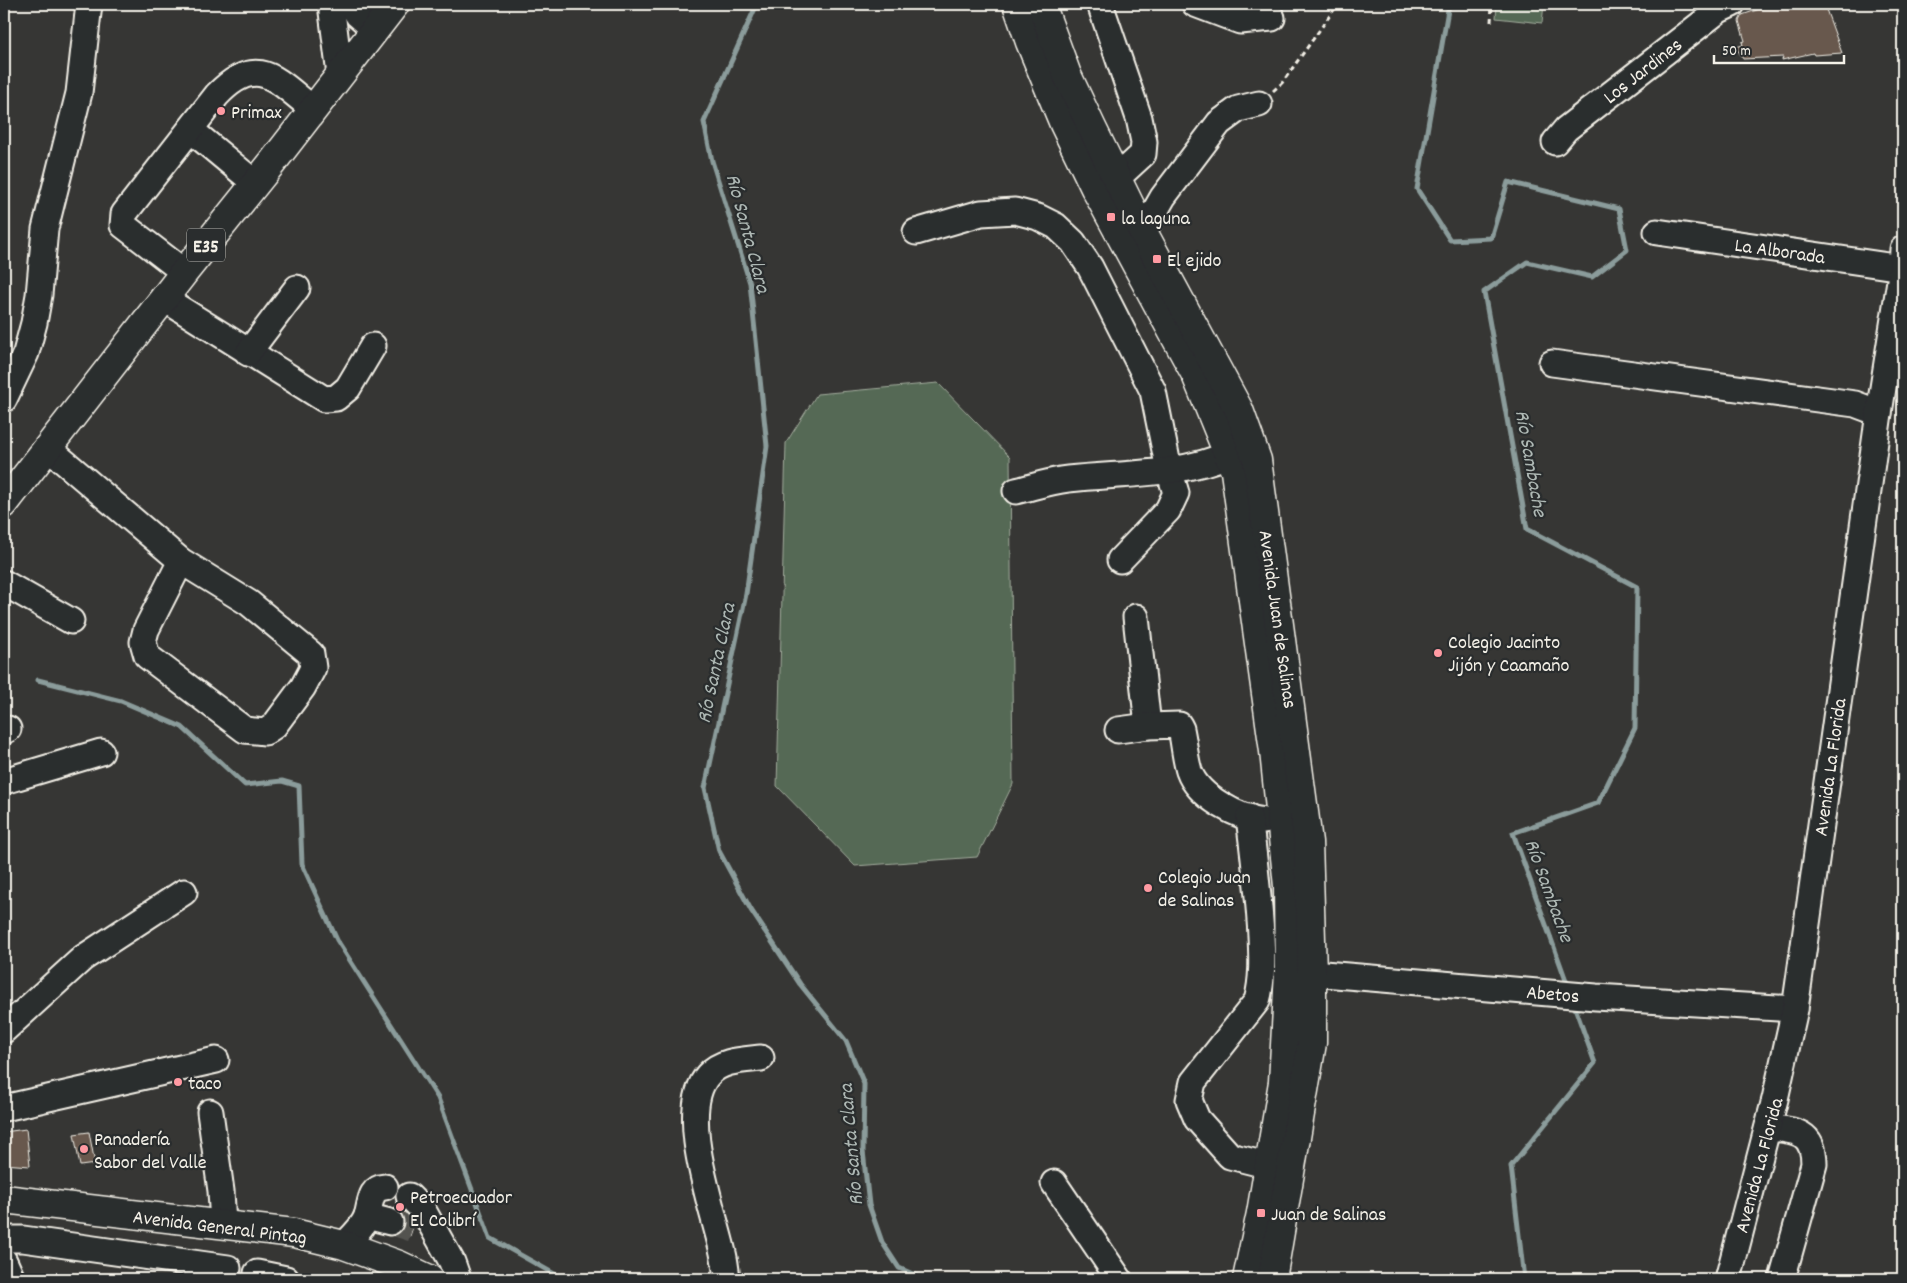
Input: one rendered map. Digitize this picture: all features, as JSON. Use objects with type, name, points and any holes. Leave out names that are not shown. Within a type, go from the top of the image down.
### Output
[{"type":"main road","name":"E35","points":[[4,504],[395,4]]},
{"type":"main road","name":"Avenida Juan de Salinas","points":[[1017,4],[1030,42],[1064,124],[1143,232],[1239,410],[1257,460],[1293,818],[1288,886],[1289,972],[1283,1082],[1270,1166],[1247,1279]]},
{"type":"main road","name":"Avenida Juan de Salinas","points":[[1041,4],[1106,183],[1196,375],[1229,454],[1236,479],[1293,818],[1308,842],[1312,1043],[1272,1279]]},
{"type":"main road","name":"Avenida General Pintag","points":[[4,1199],[294,1233],[344,1245],[399,1265],[429,1279]]},
{"type":"street","points":[[4,399],[26,353],[34,323],[45,229],[79,93],[89,4]]},
{"type":"street","points":[[331,4],[340,75]]},
{"type":"street","points":[[351,4],[358,15],[375,30]]},
{"type":"street","points":[[1194,4],[1240,21],[1272,18]]},
{"type":"street","name":"Los Jardines","points":[[1555,142],[1566,129],[1719,10],[1732,4]]},
{"type":"street","points":[[1097,7],[1139,118],[1144,142],[1143,154],[1106,183]]},
{"type":"street","points":[[184,272],[123,225],[122,220],[124,214],[229,82],[242,74],[259,73],[280,82],[313,110]]},
{"type":"street","points":[[1143,232],[1163,197],[1219,123],[1238,109],[1259,104]]},
{"type":"street","points":[[191,130],[256,184]]},
{"type":"street","points":[[916,232],[981,213],[1015,211],[1038,217],[1056,226],[1073,242],[1090,267],[1152,391],[1169,470],[1176,493],[1168,510],[1120,560]]},
{"type":"street","name":"La Alborada","points":[[1657,232],[1903,258]]},
{"type":"street","name":"Avenida La Florida","points":[[1728,1279],[1768,1128],[1795,1009],[1879,412],[1903,258]]},
{"type":"street","points":[[248,353],[297,288]]},
{"type":"street","points":[[164,298],[248,353],[324,399],[336,398],[348,388],[373,346]]},
{"type":"street","points":[[1552,363],[1855,404],[1879,412]]},
{"type":"street","points":[[48,448],[181,561],[248,603],[311,654],[314,668],[303,687],[274,726],[265,732],[245,730],[147,656],[143,642],[146,630],[181,561]]},
{"type":"street","points":[[1016,491],[1066,480],[1169,470],[1212,462],[1229,454]]},
{"type":"street","points":[[4,583],[71,621]]},
{"type":"street","points":[[1136,617],[1148,726]]},
{"type":"street","points":[[1118,730],[1148,726],[1179,725],[1192,777],[1206,793],[1224,808],[1265,821],[1293,818]]},
{"type":"street","points":[[4,781],[101,752]]},
{"type":"street","points":[[1249,817],[1259,894],[1262,960],[1261,988],[1257,1000],[1193,1082],[1189,1100],[1197,1119],[1230,1156],[1270,1166]]},
{"type":"street","points":[[4,1030],[83,958],[184,892]]},
{"type":"street","name":"Abetos","points":[[1312,973],[1596,997],[1795,1009]]},
{"type":"street","points":[[727,1279],[724,1254],[698,1154],[695,1112],[699,1093],[708,1075],[721,1065],[735,1061],[761,1058]]},
{"type":"street","points":[[4,1108],[216,1060]]},
{"type":"street","points":[[210,1112],[221,1191],[223,1224]]},
{"type":"street","points":[[1768,1128],[1790,1130],[1802,1134],[1808,1139],[1814,1155],[1814,1164],[1782,1279]]},
{"type":"street","points":[[1054,1183],[1119,1279]]},
{"type":"street","points":[[385,1187],[375,1190],[369,1202],[390,1222],[440,1240]]},
{"type":"street","points":[[409,1196],[423,1210],[452,1262],[458,1279]]},
{"type":"street","points":[[344,1245],[359,1229],[390,1222]]},
{"type":"street","points":[[4,1239],[23,1239],[228,1268]]},
{"type":"street","points":[[4,1261],[12,1279]]},
{"type":"street","points":[[257,1273],[286,1279]]},
{"type":"path","points":[[1259,104],[1282,83],[1338,4]]},
{"type":"path","points":[[1491,22],[1492,4]]},
{"type":"green space","points":[[1497,4],[1544,4],[1542,23],[1496,18]]},
{"type":"green space","points":[[938,383],[1010,457],[1013,784],[977,857],[855,866],[777,786],[786,443],[817,394]]},
{"type":"building","points":[[1774,4],[1824,4],[1842,53],[1814,55],[1813,53],[1782,60],[1783,57],[1743,59],[1736,47],[1743,45],[1742,42],[1745,41],[1739,21],[1742,15]]},
{"type":"building","points":[[26,1129],[30,1166],[4,1164],[4,1132]]},
{"type":"building","name":"Panadería Sabor del Valle","points":[[89,1132],[95,1164],[80,1166],[74,1134]]},
{"type":"building","points":[[396,1207],[402,1209],[414,1224],[410,1236],[400,1232],[404,1226],[404,1219],[400,1212],[395,1209]]},
{"type":"waterway","name":"Río Santa Clara","points":[[757,4],[704,122],[712,161],[750,283],[767,446],[746,594],[705,788],[719,851],[751,910],[800,984],[846,1041],[864,1084],[863,1151],[869,1205],[882,1242],[899,1268],[924,1279]]},
{"type":"waterway","name":"Río Sambache","points":[[1449,4],[1417,189],[1450,240],[1491,238],[1508,182],[1619,209],[1627,250],[1592,277],[1527,262],[1484,292],[1527,529],[1637,587],[1635,728],[1598,803],[1513,833],[1568,986]]},
{"type":"waterway","points":[[38,680],[121,701],[182,727],[245,785],[282,781],[299,786],[302,864],[337,940],[438,1098],[490,1238],[563,1279]]},
{"type":"waterway","name":"Río Sambache","points":[[1524,1279],[1511,1166],[1595,1063],[1573,1002]]},
{"type":"tunnel","points":[[390,1222],[412,1229]]},
{"type":"place","name":"Primax","points":[[221,111]]},
{"type":"place","name":"la laguna","points":[[1111,217]]},
{"type":"place","name":"El ejido","points":[[1157,259]]},
{"type":"place","name":"Colegio Jacinto Jijón y Caamaño","points":[[1438,653]]},
{"type":"place","name":"Colegio Juan de Salinas","points":[[1148,888]]},
{"type":"place","name":"taco","points":[[178,1082]]},
{"type":"place","name":"Panadería Sabor del Valle","points":[[84,1149]]},
{"type":"place","name":"Petroecuador El Colibrí","points":[[400,1207]]},
{"type":"place","name":"Juan de Salinas","points":[[1261,1213]]}]
